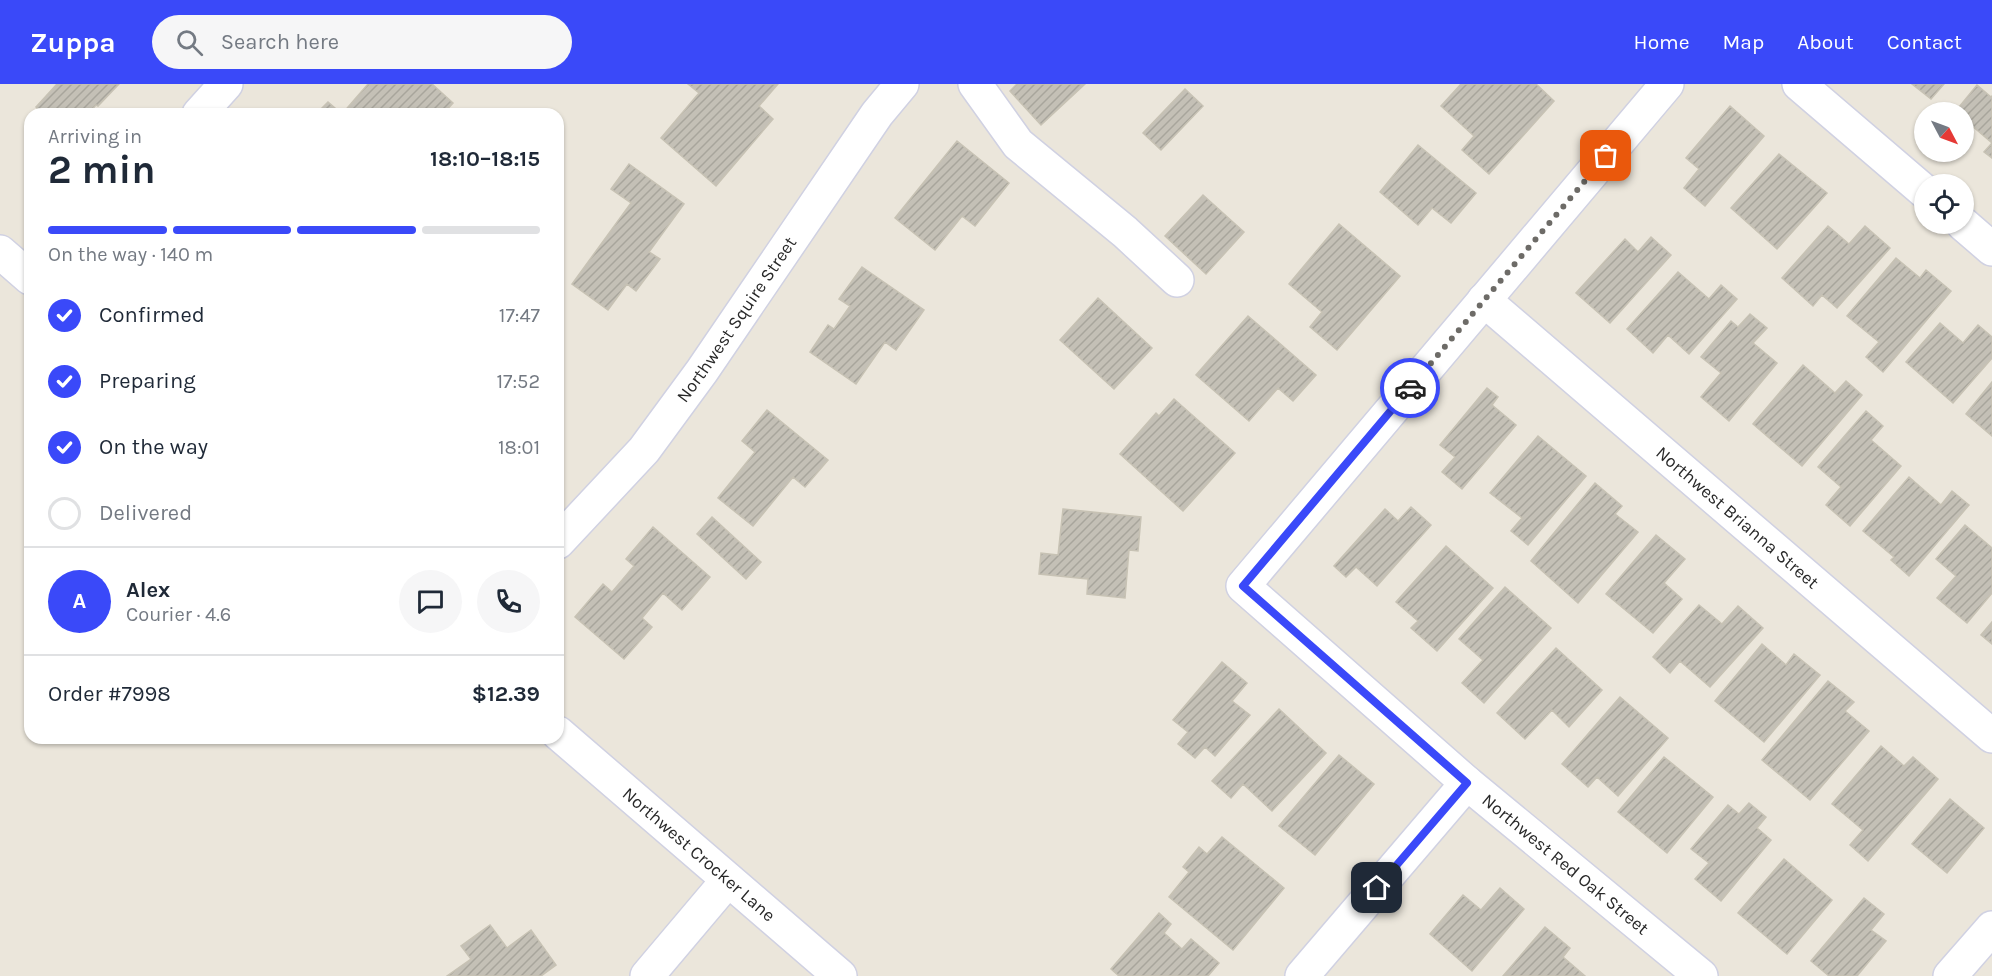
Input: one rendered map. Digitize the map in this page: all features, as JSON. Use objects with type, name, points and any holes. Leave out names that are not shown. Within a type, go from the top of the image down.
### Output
[{"type":"street","points":[[204,108],[226,84]]},
{"type":"street","name":"Northwest Squire Street","points":[[564,536],[644,450],[702,371],[877,114],[902,84]]},
{"type":"street","points":[[975,84],[1018,144],[1125,232],[1177,280]]},
{"type":"street","points":[[1484,300],[1667,84]]},
{"type":"street","points":[[1799,84],[1914,182]]},
{"type":"street","points":[[1974,233],[1992,249]]},
{"type":"street","points":[[0,252],[24,273]]},
{"type":"street","name":"Northwest Red Oak Street","points":[[1484,300],[1243,586],[1467,783],[1701,976]]},
{"type":"street","name":"Northwest Brianna Street","points":[[1484,300],[1992,736]]},
{"type":"street","name":"Northwest Crocker Lane","points":[[564,738],[840,976]]},
{"type":"street","points":[[1302,976],[1467,783]]},
{"type":"street","points":[[647,976],[728,880]]},
{"type":"street","points":[[1950,976],[1990,934]]},
{"type":"building","points":[[57,84],[119,84],[93,108],[36,107]]},
{"type":"building","points":[[368,84],[432,84],[453,103],[448,108],[347,108]]},
{"type":"building","points":[[688,84],[778,84],[759,106],[773,119],[716,186],[661,138],[699,93]]},
{"type":"building","points":[[1017,84],[1085,84],[1041,125],[1010,91]]},
{"type":"building","points":[[1461,84],[1536,84],[1554,101],[1489,174],[1462,150],[1474,136],[1441,106]]},
{"type":"building","points":[[1912,84],[1944,84],[1931,99]]},
{"type":"building","points":[[1977,85],[1992,96],[1992,143],[1974,128],[1974,102],[1963,102]]},
{"type":"building","points":[[1185,89],[1203,106],[1161,150],[1143,133]]},
{"type":"building","points":[[328,102],[335,108],[322,108]]},
{"type":"building","points":[[1730,106],[1764,136],[1705,206],[1684,188],[1699,169],[1686,158]]},
{"type":"building","points":[[957,141],[1009,183],[975,226],[962,216],[935,250],[895,218]]},
{"type":"building","points":[[1992,143],[1992,158],[1984,152]]},
{"type":"building","points":[[1418,145],[1476,193],[1451,223],[1432,208],[1418,225],[1380,192]]},
{"type":"building","points":[[1779,154],[1827,193],[1777,249],[1731,208]]},
{"type":"building","points":[[629,164],[684,204],[649,252],[660,259],[636,291],[627,284],[608,310],[572,284],[631,203],[611,189]]},
{"type":"building","points":[[1203,195],[1244,232],[1206,274],[1165,236]]},
{"type":"building","points":[[1339,224],[1400,276],[1337,350],[1310,327],[1322,312],[1289,284]]},
{"type":"building","points":[[1828,226],[1849,244],[1865,226],[1890,248],[1837,308],[1822,295],[1813,306],[1782,278]]},
{"type":"building","points":[[1651,237],[1671,255],[1610,323],[1576,293],[1625,239],[1638,252]]},
{"type":"building","points":[[1896,258],[1920,278],[1926,270],[1951,291],[1883,372],[1866,357],[1879,342],[1847,316]]},
{"type":"building","points":[[862,267],[924,310],[896,350],[885,342],[856,384],[810,352],[828,325],[834,329],[850,306],[839,299]]},
{"type":"building","points":[[1678,272],[1709,299],[1721,285],[1737,299],[1689,354],[1668,335],[1653,353],[1627,329]]},
{"type":"building","points":[[1098,298],[1152,348],[1114,389],[1060,340]]},
{"type":"building","points":[[1750,314],[1767,328],[1753,343],[1777,363],[1729,421],[1701,397],[1721,373],[1701,357],[1731,321],[1738,327]]},
{"type":"building","points":[[1248,316],[1316,375],[1293,401],[1278,388],[1249,421],[1196,375]]},
{"type":"building","points":[[1940,323],[1963,343],[1978,325],[1992,337],[1992,358],[1953,403],[1906,362]]},
{"type":"building","points":[[1803,365],[1835,393],[1846,381],[1862,395],[1802,466],[1753,424]]},
{"type":"building","points":[[1992,382],[1992,436],[1966,414]]},
{"type":"building","points":[[1487,388],[1498,397],[1492,405],[1516,425],[1462,489],[1442,472],[1455,457],[1440,445]]},
{"type":"building","points":[[1174,399],[1235,453],[1183,511],[1120,454],[1156,413],[1159,416]]},
{"type":"building","points":[[767,410],[828,460],[805,487],[793,477],[753,526],[718,498],[755,452],[742,441]]},
{"type":"building","points":[[1866,411],[1883,426],[1871,440],[1901,466],[1850,526],[1826,505],[1841,487],[1818,467]]},
{"type":"building","points":[[1538,436],[1586,476],[1528,545],[1511,531],[1522,518],[1490,493]]},
{"type":"building","points":[[1909,477],[1941,505],[1952,491],[1969,505],[1909,576],[1891,560],[1894,557],[1863,531]]},
{"type":"building","points":[[1595,483],[1622,506],[1615,514],[1638,532],[1578,603],[1531,561]]},
{"type":"building","points":[[1411,507],[1431,525],[1377,586],[1356,567],[1346,577],[1334,566],[1385,509],[1398,521]]},
{"type":"building","points":[[1063,509],[1141,517],[1138,551],[1129,550],[1125,598],[1087,594],[1088,579],[1039,574],[1041,553],[1058,555]]},
{"type":"building","points":[[712,517],[761,562],[746,579],[697,534]]},
{"type":"building","points":[[1965,525],[1992,548],[1992,593],[1967,623],[1937,598],[1956,576],[1936,559]]},
{"type":"building","points":[[653,527],[710,577],[682,610],[663,593],[642,618],[652,627],[624,659],[575,617],[603,584],[612,592],[634,566],[626,559]]},
{"type":"building","points":[[1656,535],[1685,559],[1664,583],[1682,599],[1653,633],[1606,594]]},
{"type":"building","points":[[1446,546],[1493,588],[1437,651],[1411,628],[1418,621],[1396,602]]},
{"type":"building","points":[[1505,587],[1551,628],[1484,703],[1462,683],[1483,660],[1459,639]]},
{"type":"building","points":[[1699,605],[1722,624],[1738,606],[1763,628],[1710,687],[1680,661],[1670,673],[1653,657]]},
{"type":"building","points":[[1992,622],[1992,644],[1981,635]]},
{"type":"building","points":[[1762,644],[1786,665],[1794,654],[1820,675],[1764,742],[1715,701]]},
{"type":"building","points":[[1556,648],[1602,690],[1569,727],[1552,710],[1525,739],[1497,713]]},
{"type":"building","points":[[1222,662],[1247,683],[1232,701],[1250,715],[1215,756],[1205,747],[1195,758],[1178,744],[1188,732],[1173,720]]},
{"type":"building","points":[[1828,681],[1854,702],[1845,711],[1869,731],[1810,800],[1762,760]]},
{"type":"building","points":[[1620,697],[1668,738],[1618,796],[1597,777],[1588,787],[1562,764]]},
{"type":"building","points":[[1279,709],[1326,753],[1272,811],[1243,784],[1231,798],[1212,781]]},
{"type":"building","points":[[1881,746],[1904,766],[1913,757],[1938,779],[1868,861],[1850,845],[1863,830],[1832,804]]},
{"type":"building","points":[[1339,755],[1374,784],[1315,855],[1279,826]]},
{"type":"building","points":[[1664,757],[1713,797],[1667,853],[1618,812]]},
{"type":"building","points":[[1950,799],[1984,828],[1947,873],[1912,844]]},
{"type":"building","points":[[1749,803],[1766,817],[1757,828],[1771,840],[1721,901],[1695,879],[1709,863],[1691,849],[1728,805],[1739,814]]},
{"type":"building","points":[[1222,837],[1284,888],[1233,950],[1169,897],[1189,872],[1183,867],[1199,847],[1207,854]]},
{"type":"building","points":[[1784,859],[1832,900],[1787,954],[1738,913]]},
{"type":"building","points":[[1500,888],[1524,909],[1472,971],[1430,934],[1463,895],[1481,910]]},
{"type":"building","points":[[1864,898],[1884,914],[1871,930],[1886,941],[1857,976],[1829,976],[1811,961]]},
{"type":"building","points":[[1159,913],[1171,924],[1164,933],[1182,949],[1191,939],[1219,963],[1208,976],[1119,976],[1111,969]]},
{"type":"building","points":[[490,925],[507,948],[531,930],[556,965],[541,976],[447,976],[471,959],[461,946]]},
{"type":"building","points":[[1545,927],[1570,948],[1563,957],[1585,976],[1503,976]]},
{"type":"way so far","points":[[1410,388],[1606,156]]},
{"type":"route","points":[[1377,888],[1467,783],[1243,586],[1410,388]]}]
